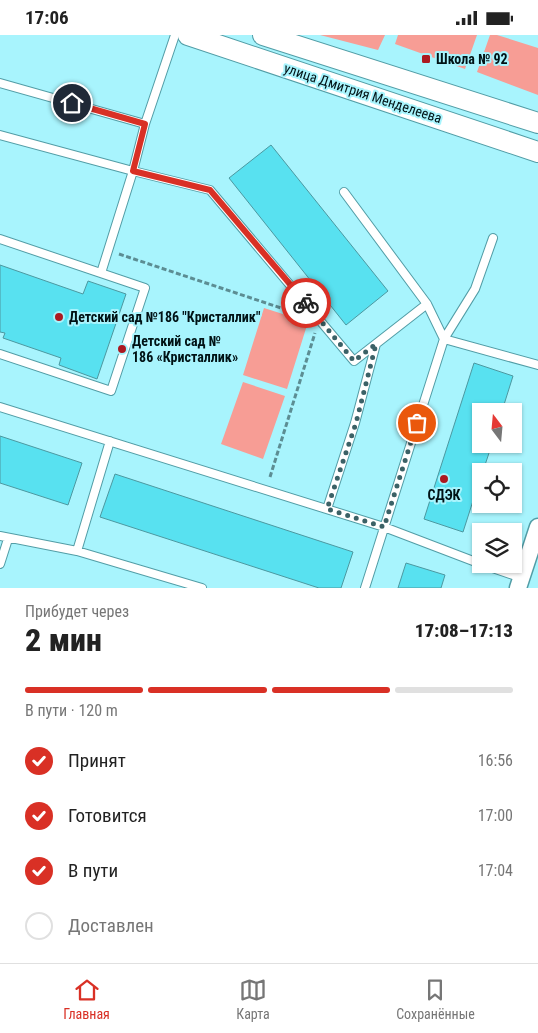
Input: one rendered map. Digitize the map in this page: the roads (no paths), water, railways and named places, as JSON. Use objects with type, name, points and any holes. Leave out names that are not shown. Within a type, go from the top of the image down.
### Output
[{"type":"street","name":"улица Дмитрия Менделеева","points":[[188,35],[538,152]]},
{"type":"street","name":"улица Дмитрия Менделеева","points":[[263,35],[538,123]]},
{"type":"street","points":[[520,583],[538,527]]},
{"type":"lane","points":[[101,273],[133,171],[145,124],[175,35]]},
{"type":"lane","points":[[0,83],[145,124]]},
{"type":"lane","points":[[0,135],[210,190],[354,361],[427,304]]},
{"type":"lane","points":[[344,192],[427,304],[444,339],[538,365]]},
{"type":"lane","points":[[365,588],[444,339],[475,289],[493,238]]},
{"type":"lane","points":[[0,239],[145,287],[110,391],[0,354]]},
{"type":"lane","points":[[327,509],[356,423],[376,344]]},
{"type":"lane","points":[[0,407],[384,527],[472,561]]},
{"type":"lane","points":[[77,551],[110,441]]},
{"type":"lane","points":[[0,564],[4,537],[77,551],[202,588]]},
{"type":"lane","points":[[499,573],[520,583]]},
{"type":"place","name":"Школа № 92","points":[[426,59]]},
{"type":"place","name":"Детский сад №186 \"Кристаллик\"","points":[[59,317]]},
{"type":"place","name":"Детский сад № 186 «Кристаллик»","points":[[122,349]]},
{"type":"place","name":"СДЭК","points":[[444,479]]}]
